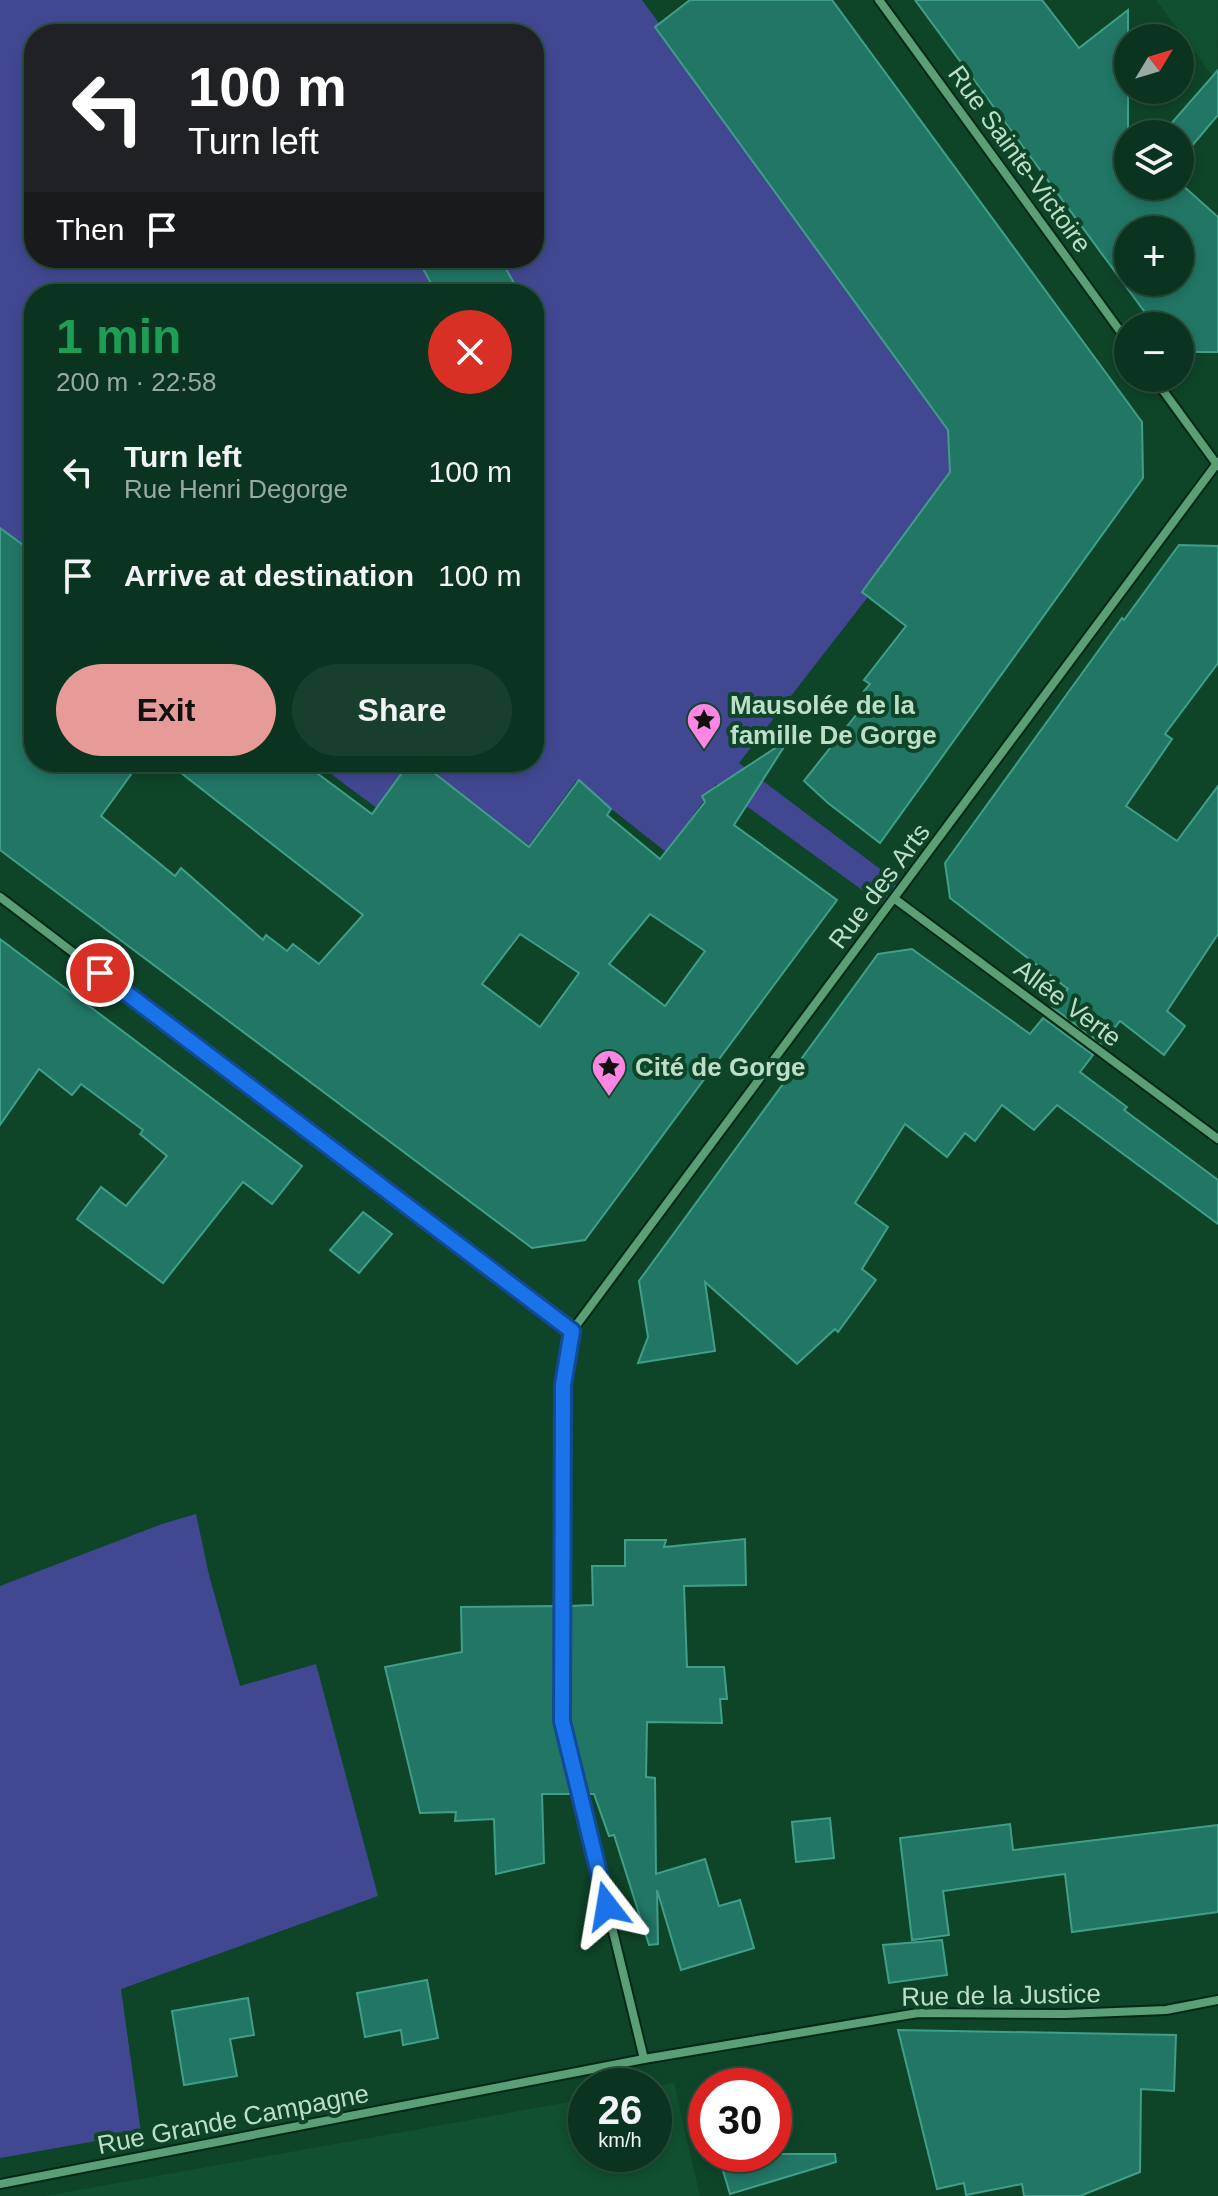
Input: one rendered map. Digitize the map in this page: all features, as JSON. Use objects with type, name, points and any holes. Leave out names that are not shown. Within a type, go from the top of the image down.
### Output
[{"type":"street","name":"Rue Sainte-Victoire","points":[[879,0],[1114,323]]},
{"type":"street","points":[[1164,392],[1218,464]]},
{"type":"street","name":"Rue des Arts","points":[[572,1331],[1218,464]]},
{"type":"street","points":[[0,897],[572,1331],[563,1385],[562,1721],[644,2059]]},
{"type":"street","name":"Allée Verte","points":[[895,899],[1218,1139]]},
{"type":"street","name":"Rue de la Justice","points":[[474,2092],[644,2059],[918,2013],[1065,2014],[1166,2010],[1218,2000]]},
{"type":"street","name":"Rue Grande Campagne","points":[[0,2184],[474,2092]]},
{"type":"shaded area","points":[[0,0],[642,0],[945,415],[961,477],[739,763],[904,887],[887,908],[716,784],[666,852],[576,781],[529,845],[430,772],[544,772],[544,284],[24,284],[24,655],[0,673]]},
{"type":"shaded area","points":[[1156,0],[1218,0],[1217,82],[1194,51],[1194,24],[1174,24]]},
{"type":"shaded area","points":[[328,772],[411,772],[382,812]]},
{"type":"shaded area","points":[[196,1514],[209,1575],[240,1686],[316,1664],[378,1896],[121,1989],[141,2133],[0,2158],[0,1586]]},
{"type":"shaded area","points":[[672,2083],[688,2144],[688,2172],[694,2172],[700,2196],[45,2196],[568,2102],[568,2172],[672,2172]]},
{"type":"building","points":[[690,0],[832,0],[1114,384],[1114,392],[1120,392],[1142,422],[1143,478],[880,843],[804,781],[871,696],[864,691],[870,684],[864,680],[906,626],[862,592],[950,472],[948,430],[655,27]]},
{"type":"building","points":[[915,0],[1042,0],[1079,48],[1128,10],[1128,24],[1114,24],[1114,104],[1128,104],[1128,120],[1114,120],[1114,200],[1194,200],[1194,196],[1218,217],[1218,352],[1194,352],[1194,312],[1145,312],[1133,296],[1194,296],[1194,216],[1114,216],[1114,270]]},
{"type":"building","points":[[1218,70],[1218,115],[1194,143],[1194,120],[1174,120],[1188,104],[1194,104],[1194,97]]},
{"type":"building","points":[[423,268],[506,268],[514,284],[431,284]]},
{"type":"building","points":[[0,528],[24,546],[24,772],[133,772],[101,816],[175,876],[181,868],[263,940],[266,935],[287,951],[293,944],[319,964],[363,915],[180,772],[315,772],[372,814],[403,772],[433,772],[529,847],[579,780],[611,809],[607,815],[660,859],[705,802],[702,796],[789,739],[734,825],[837,900],[585,1240],[532,1248],[0,850]],"holes":[[[650,914],[705,951],[665,1006],[609,964]],[[520,934],[579,973],[540,1027],[482,984]]]},
{"type":"building","points":[[1179,545],[1218,546],[1218,663],[1165,734],[1172,739],[1126,806],[1177,841],[1218,786],[1218,934],[1167,1011],[1185,1026],[1164,1055],[1120,1021],[1102,1044],[1052,1007],[1068,989],[950,898],[945,863],[1122,618],[1124,620]]},
{"type":"building","points":[[0,939],[302,1166],[272,1204],[243,1182],[163,1283],[77,1219],[101,1187],[126,1206],[167,1156],[140,1134],[143,1130],[81,1084],[72,1095],[39,1069],[0,1125]]},
{"type":"building","points":[[912,949],[1030,1034],[1043,1018],[1093,1055],[1080,1072],[1127,1107],[1124,1110],[1218,1180],[1218,1224],[1057,1105],[1034,1130],[1002,1105],[975,1141],[965,1133],[947,1157],[905,1124],[855,1203],[888,1227],[862,1269],[876,1280],[838,1332],[835,1329],[797,1364],[705,1282],[715,1351],[638,1363],[648,1337],[639,1281],[878,954]]},
{"type":"building","points":[[363,1212],[392,1234],[359,1273],[330,1250]]},
{"type":"building","points":[[745,1539],[746,1585],[684,1586],[687,1667],[724,1667],[727,1699],[720,1699],[722,1723],[647,1722],[646,1777],[655,1778],[656,1874],[705,1859],[719,1906],[740,1900],[754,1948],[681,1970],[657,1890],[658,1944],[649,1945],[614,1835],[609,1836],[594,1794],[587,1794],[569,1720],[569,1606],[593,1605],[592,1566],[625,1566],[625,1540],[666,1540],[664,1547]]},
{"type":"building","points":[[555,1606],[555,1721],[572,1794],[542,1794],[544,1863],[496,1874],[494,1819],[455,1821],[456,1812],[420,1813],[385,1667],[462,1652],[461,1607]]},
{"type":"building","points":[[830,1818],[834,1858],[796,1862],[792,1822]]},
{"type":"building","points":[[1010,1824],[1013,1850],[1218,1825],[1218,1912],[1072,1932],[1065,1874],[943,1891],[949,1935],[912,1940],[900,1838]]},
{"type":"building","points":[[942,1940],[947,1975],[889,1983],[883,1945]]},
{"type":"building","points":[[427,1980],[438,2038],[403,2045],[401,2030],[365,2037],[357,1993]]},
{"type":"building","points":[[248,1998],[254,2035],[230,2039],[237,2076],[184,2085],[172,2011]]},
{"type":"building","points":[[898,2030],[1176,2035],[1174,2091],[1141,2089],[1140,2172],[1080,2196],[1024,2196],[1022,2184],[966,2195],[964,2183],[937,2189]]},
{"type":"building","points":[[792,2154],[835,2154],[836,2162],[730,2194],[723,2172],[792,2172]]},
{"type":"place","name":"Mausolée de la famille De Gorge","points":[[704,751]]},
{"type":"place","name":"Cité de Gorge","points":[[609,1098]]},
{"type":"route","points":[[100,973],[572,1331],[563,1385],[562,1721],[607,1906]]}]
